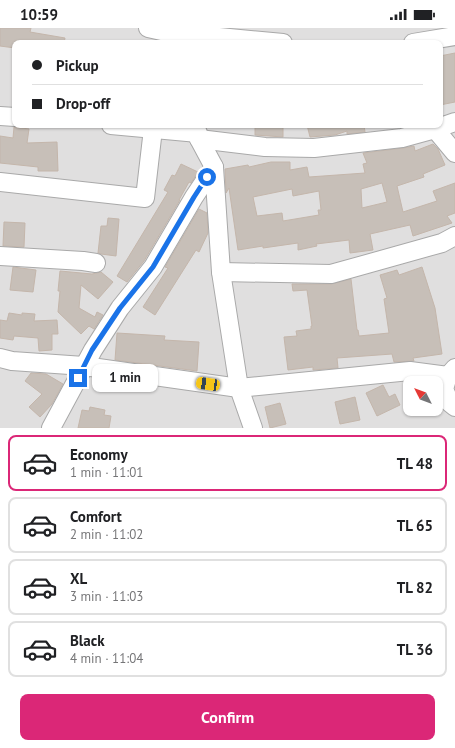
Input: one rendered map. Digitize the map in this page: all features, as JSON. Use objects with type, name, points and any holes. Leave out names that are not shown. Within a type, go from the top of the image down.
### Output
[{"type":"street","points":[[148,28],[167,34],[244,40]]},
{"type":"street","points":[[431,40],[455,36]]},
{"type":"street","points":[[0,116],[12,117]]},
{"type":"street","points":[[443,126],[455,122]]},
{"type":"street","points":[[143,128],[197,132],[265,147],[314,148],[402,138],[438,128]]},
{"type":"street","points":[[0,182],[145,198],[154,129]]},
{"type":"street","points":[[435,129],[455,153]]},
{"type":"street","points":[[197,132],[214,167],[221,272],[239,388],[253,428]]},
{"type":"street","points":[[51,428],[92,350],[120,308],[153,267],[194,197],[214,167]]},
{"type":"street","points":[[221,272],[331,274],[442,243],[455,236]]},
{"type":"street","points":[[0,256],[96,263]]},
{"type":"street","points":[[0,358],[12,361],[84,366],[239,388],[410,371],[451,372],[444,389],[450,403],[455,407]]},
{"type":"shaded area","points":[[0,28],[455,28],[455,428],[0,428]]},
{"type":"building","points":[[0,28],[31,28],[30,32],[65,38],[65,40],[12,40],[12,48],[0,46]]},
{"type":"building","points":[[455,53],[455,102],[443,104],[443,55]]},
{"type":"building","points":[[14,128],[22,128],[29,129],[27,143],[57,142],[58,171],[38,171],[38,167],[0,163],[0,136],[13,138]]},
{"type":"building","points":[[255,128],[283,128],[283,137],[255,135]]},
{"type":"building","points":[[308,128],[364,128],[365,132],[347,134],[347,131],[335,135],[310,137]]},
{"type":"building","points":[[433,144],[438,149],[445,165],[423,174],[424,177],[397,186],[403,212],[437,201],[433,191],[455,183],[455,213],[447,216],[452,223],[413,236],[410,225],[370,234],[373,250],[350,253],[349,240],[316,244],[317,246],[298,250],[298,243],[238,250],[229,188],[226,193],[225,169],[248,165],[249,167],[271,162],[290,162],[290,170],[307,167],[309,177],[365,173],[363,164],[367,163],[363,153],[414,146],[415,151]],"holes":[[[382,183],[387,202],[362,208],[361,189]],[[292,189],[293,196],[319,191],[321,210],[318,210],[319,215],[283,221],[282,213],[257,216],[253,197]]]},
{"type":"building","points":[[181,164],[198,172],[191,183],[189,182],[144,261],[127,282],[117,276],[168,192],[164,190],[172,175],[175,176]]},
{"type":"building","points":[[199,209],[207,213],[208,233],[199,252],[196,250],[155,315],[143,307],[168,268],[165,267]]},
{"type":"building","points":[[108,218],[119,219],[116,256],[98,253],[101,226],[107,226]]},
{"type":"building","points":[[4,222],[25,223],[24,247],[3,246]]},
{"type":"building","points":[[13,267],[36,270],[33,292],[10,290]]},
{"type":"building","points":[[422,267],[435,308],[442,354],[413,358],[414,361],[394,362],[392,354],[337,358],[338,368],[313,370],[313,367],[288,370],[284,337],[297,336],[296,331],[311,329],[312,326],[307,290],[293,291],[292,284],[331,284],[351,279],[359,336],[389,333],[384,299],[387,298],[380,275],[397,270],[399,275]]},
{"type":"building","points":[[60,271],[92,274],[101,272],[113,282],[98,299],[81,285],[79,308],[95,317],[97,312],[103,315],[94,329],[89,326],[81,334],[58,312]]},
{"type":"building","points":[[9,313],[22,315],[22,313],[35,314],[34,321],[57,320],[58,334],[52,334],[52,350],[39,351],[38,338],[14,336],[13,340],[0,338],[0,320],[7,321]]},
{"type":"building","points":[[117,333],[165,336],[164,340],[199,342],[197,371],[115,360]]},
{"type":"building","points":[[31,373],[46,374],[63,384],[52,404],[40,417],[29,407],[42,394],[25,381]]},
{"type":"building","points":[[383,385],[389,397],[395,394],[400,405],[377,416],[366,393]]},
{"type":"building","points":[[355,397],[360,420],[340,424],[335,402]]},
{"type":"building","points":[[280,403],[286,424],[270,428],[265,407]]},
{"type":"building","points":[[90,407],[105,410],[104,415],[111,416],[109,428],[78,428],[82,410],[89,411]]},
{"type":"route","points":[[78,378],[92,350],[120,308],[153,267],[207,177]]}]
